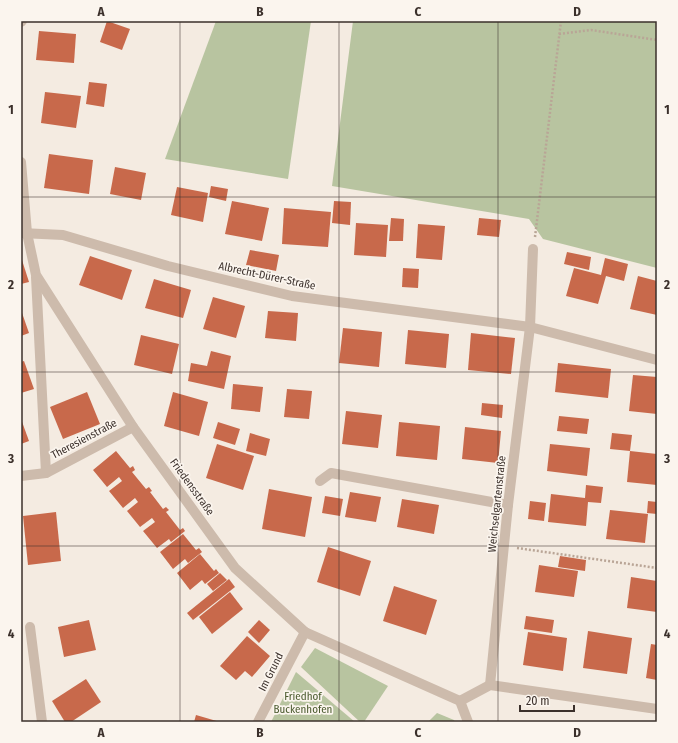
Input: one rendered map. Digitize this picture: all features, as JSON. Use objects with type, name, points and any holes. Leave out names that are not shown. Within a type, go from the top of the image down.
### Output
[{"type":"street","name":"Friedensstraße","points":[[21,162],[24,233],[36,275],[134,427],[235,568],[304,632],[460,701]]},
{"type":"street","name":"Albrecht-Dürer-Straße","points":[[24,233],[63,235],[168,266],[292,296],[530,326]]},
{"type":"street","name":"Weichselgartenstraße","points":[[490,686],[508,505],[530,326],[533,249]]},
{"type":"street","name":"Theresienstraße","points":[[36,275],[46,473]]},
{"type":"street","points":[[530,326],[657,360]]},
{"type":"street","name":"Theresienstraße","points":[[21,476],[46,473],[134,427]]},
{"type":"street","points":[[320,481],[331,473],[508,505]]},
{"type":"street","points":[[30,627],[42,722]]},
{"type":"street","name":"Im Grund","points":[[258,722],[304,632]]},
{"type":"street","points":[[468,722],[460,701],[490,686],[657,709]]},
{"type":"path","points":[[533,249],[561,21]]},
{"type":"path","points":[[559,34],[591,30],[657,40]]},
{"type":"path","points":[[504,546],[657,568]]},
{"type":"green space","points":[[216,21],[311,21],[288,179],[165,159]]},
{"type":"green space","points":[[353,21],[657,21],[657,268],[543,239],[529,219],[332,186]]},
{"type":"green space","points":[[315,648],[388,686],[364,722],[360,722],[301,667]]},
{"type":"green space","name":"Friedhof Buckenhofen","points":[[296,672],[355,722],[271,722]]},
{"type":"green space","points":[[437,713],[454,720],[455,722],[428,722]]},
{"type":"building","points":[[107,21],[130,29],[122,50],[100,42]]},
{"type":"building","points":[[39,31],[76,34],[74,63],[36,60]]},
{"type":"building","points":[[89,82],[107,84],[104,107],[86,104]]},
{"type":"building","points":[[45,92],[81,96],[76,128],[41,123]]},
{"type":"building","points":[[49,154],[93,160],[89,194],[44,188]]},
{"type":"building","points":[[115,167],[146,173],[141,200],[110,194]]},
{"type":"building","points":[[211,186],[228,189],[226,201],[209,197]]},
{"type":"building","points":[[177,187],[208,193],[203,222],[171,215]]},
{"type":"building","points":[[232,201],[269,208],[262,241],[225,234]]},
{"type":"building","points":[[334,201],[351,202],[350,225],[332,223]]},
{"type":"building","points":[[284,208],[331,212],[328,247],[282,244]]},
{"type":"building","points":[[391,218],[404,219],[403,241],[389,241]]},
{"type":"building","points":[[479,218],[501,220],[499,237],[477,235]]},
{"type":"building","points":[[356,223],[388,225],[386,257],[354,255]]},
{"type":"building","points":[[418,224],[445,226],[442,260],[416,258]]},
{"type":"building","points":[[250,250],[279,255],[276,271],[246,265]]},
{"type":"building","points":[[567,252],[591,257],[589,270],[564,264]]},
{"type":"building","points":[[90,256],[132,270],[122,300],[79,285]]},
{"type":"building","points":[[21,257],[29,282],[21,284]]},
{"type":"building","points":[[605,258],[628,264],[624,281],[606,276],[598,304],[566,296],[574,268],[601,275]]},
{"type":"building","points":[[403,268],[419,269],[418,288],[402,287]]},
{"type":"building","points":[[638,276],[657,281],[657,315],[630,309]]},
{"type":"building","points":[[154,279],[191,290],[183,318],[145,308]]},
{"type":"building","points":[[213,297],[245,306],[236,338],[203,329]]},
{"type":"building","points":[[21,310],[29,333],[21,336]]},
{"type":"building","points":[[268,311],[298,313],[296,341],[265,338]]},
{"type":"building","points":[[343,328],[382,332],[379,367],[339,363]]},
{"type":"building","points":[[408,330],[449,334],[446,368],[405,364]]},
{"type":"building","points":[[471,333],[515,338],[511,374],[468,370]]},
{"type":"building","points":[[141,335],[179,344],[172,374],[134,365]]},
{"type":"building","points":[[211,351],[231,356],[224,389],[188,381],[191,363],[207,366]]},
{"type":"building","points":[[24,361],[34,389],[21,393],[21,362]]},
{"type":"building","points":[[558,363],[611,369],[608,398],[555,392]]},
{"type":"building","points":[[633,375],[657,377],[657,414],[629,411]]},
{"type":"building","points":[[233,384],[263,387],[260,412],[231,409]]},
{"type":"building","points":[[287,389],[312,391],[309,419],[284,417]]},
{"type":"building","points":[[87,392],[100,424],[63,439],[50,407]]},
{"type":"building","points":[[173,392],[208,402],[199,436],[164,426]]},
{"type":"building","points":[[482,403],[503,405],[502,418],[481,415]]},
{"type":"building","points":[[346,411],[382,415],[378,448],[342,444]]},
{"type":"building","points":[[559,416],[589,419],[587,434],[557,431]]},
{"type":"building","points":[[21,419],[29,441],[21,444]]},
{"type":"building","points":[[218,422],[240,429],[235,445],[213,438]]},
{"type":"building","points":[[399,422],[440,426],[437,460],[396,456]]},
{"type":"building","points":[[465,427],[501,431],[498,463],[462,459]]},
{"type":"building","points":[[250,433],[270,439],[266,456],[246,451]]},
{"type":"building","points":[[612,433],[632,435],[630,451],[610,449]]},
{"type":"building","points":[[217,444],[254,456],[243,490],[206,478]]},
{"type":"building","points":[[550,444],[590,448],[587,476],[547,471]]},
{"type":"building","points":[[116,451],[130,468],[133,466],[135,470],[132,472],[146,489],[149,487],[152,491],[150,492],[163,509],[166,507],[169,510],[166,512],[180,530],[183,528],[185,531],[171,542],[169,539],[157,548],[143,531],[155,522],[152,518],[140,527],[127,511],[138,502],[135,498],[123,508],[109,491],[122,481],[119,477],[107,487],[93,470]]},
{"type":"building","points":[[630,451],[657,454],[657,485],[627,482]]},
{"type":"building","points":[[586,485],[603,487],[601,503],[588,502],[586,526],[548,522],[551,494],[585,498]]},
{"type":"building","points":[[269,489],[312,497],[305,537],[262,529]]},
{"type":"building","points":[[350,492],[381,497],[376,522],[345,517]]},
{"type":"building","points":[[325,496],[343,499],[340,516],[322,513]]},
{"type":"building","points":[[402,499],[439,505],[434,534],[397,527]]},
{"type":"building","points":[[530,501],[546,503],[544,521],[528,519]]},
{"type":"building","points":[[648,501],[657,502],[657,514],[647,513]]},
{"type":"building","points":[[610,510],[648,514],[645,543],[606,539]]},
{"type":"building","points":[[56,512],[61,561],[28,565],[23,516]]},
{"type":"building","points":[[183,534],[196,550],[199,548],[202,552],[188,563],[185,559],[173,569],[160,552]]},
{"type":"building","points":[[328,547],[371,561],[360,596],[317,582]]},
{"type":"building","points":[[200,554],[214,571],[216,569],[219,573],[205,584],[202,580],[190,590],[177,573]]},
{"type":"building","points":[[560,556],[586,560],[585,571],[558,567]]},
{"type":"building","points":[[539,565],[578,571],[574,597],[535,592]]},
{"type":"building","points":[[220,573],[227,580],[213,591],[207,584]]},
{"type":"building","points":[[631,577],[657,581],[657,612],[627,608]]},
{"type":"building","points":[[229,579],[235,587],[193,620],[187,613]]},
{"type":"building","points":[[394,586],[437,600],[426,635],[383,621]]},
{"type":"building","points":[[230,592],[243,609],[212,634],[199,617]]},
{"type":"building","points":[[526,616],[554,620],[552,633],[524,629]]},
{"type":"building","points":[[89,620],[96,650],[64,657],[58,627]]},
{"type":"building","points":[[259,620],[270,630],[259,643],[248,632]]},
{"type":"building","points":[[588,631],[632,638],[627,674],[583,668]]},
{"type":"building","points":[[528,632],[567,638],[563,671],[523,665]]},
{"type":"building","points":[[247,636],[270,656],[252,677],[245,671],[236,680],[220,666]]},
{"type":"building","points":[[651,644],[657,645],[657,680],[646,678]]},
{"type":"building","points":[[86,679],[101,702],[71,722],[65,722],[52,701]]},
{"type":"building","points":[[196,715],[220,722],[194,722]]}]
